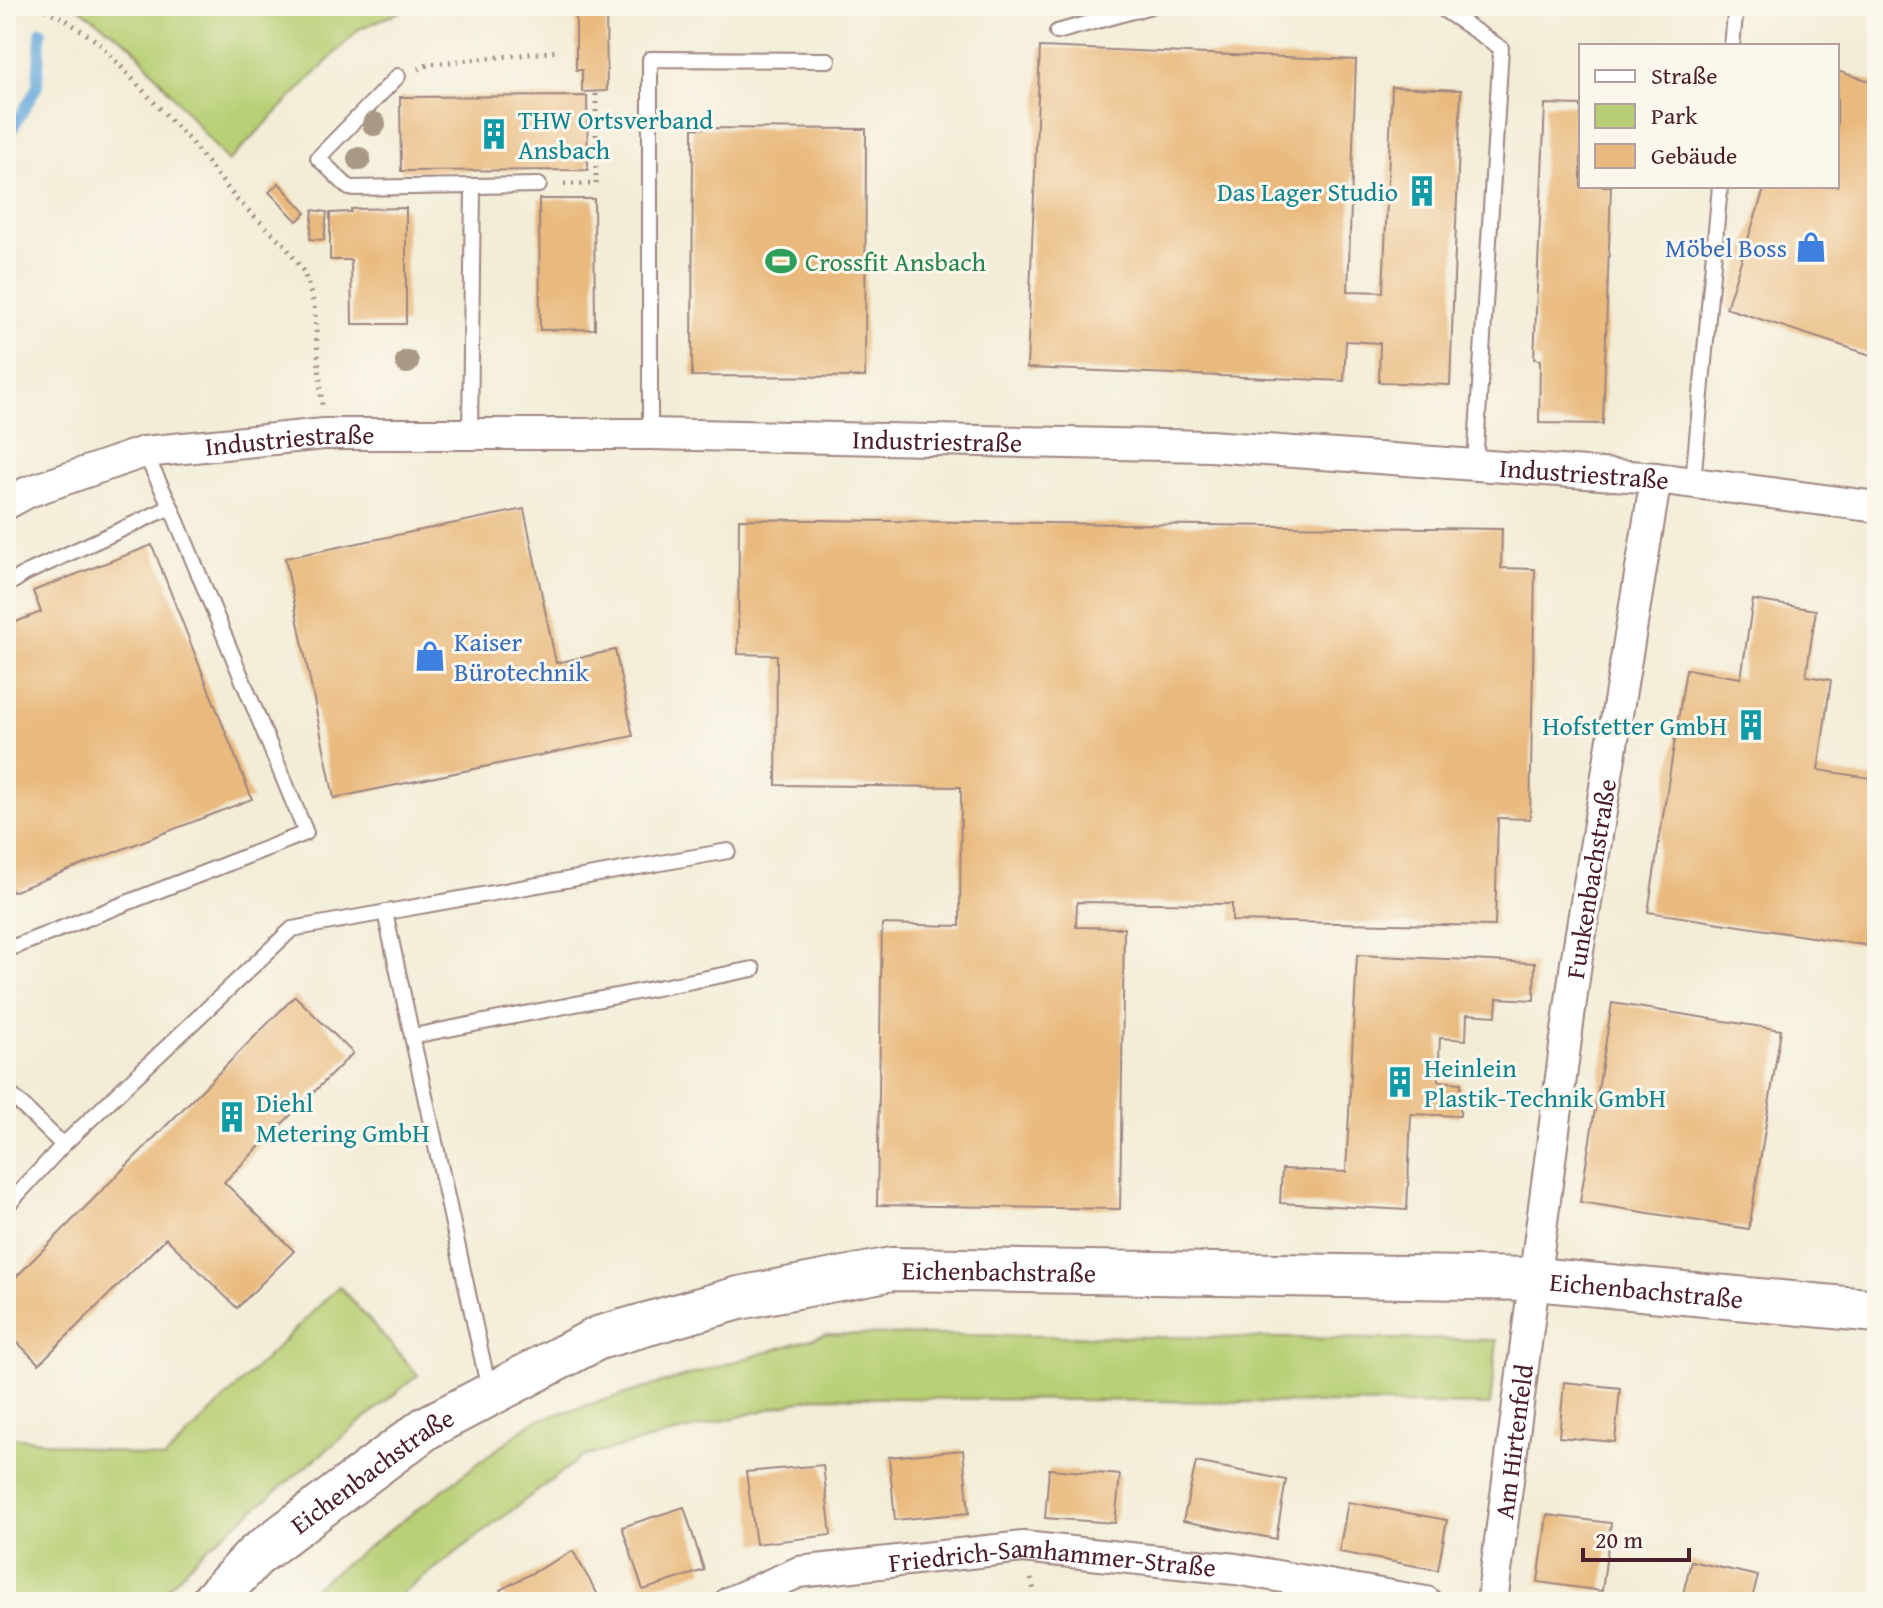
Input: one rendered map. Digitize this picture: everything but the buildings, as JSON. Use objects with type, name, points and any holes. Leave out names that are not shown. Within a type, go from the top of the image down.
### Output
[{"type":"street","name":"Industriestraße","points":[[6,504],[28,492],[144,452],[324,434],[650,434],[1210,446],[1656,478],[1877,507]]},
{"type":"street","name":"Funkenbachstraße","points":[[1534,1279],[1576,963],[1656,478]]},
{"type":"street","name":"Eichenbachstraße","points":[[212,1602],[255,1556],[414,1437],[598,1338],[739,1298],[892,1269],[1534,1279],[1877,1311]]},
{"type":"street","name":"Am Hirtenfeld","points":[[1492,1602],[1534,1279]]},
{"type":"street","name":"Friedrich-Samhammer-Straße","points":[[730,1602],[799,1572],[1023,1547],[1236,1569],[1426,1602]]},
{"type":"lane","points":[[1057,32],[1151,6]]},
{"type":"lane","points":[[1438,6],[1501,48],[1475,465]]},
{"type":"lane","points":[[1732,44],[1736,6]]},
{"type":"lane","points":[[650,434],[650,59],[828,60]]},
{"type":"lane","points":[[398,76],[318,158],[349,188],[539,185]]},
{"type":"lane","points":[[470,434],[473,186]]},
{"type":"lane","points":[[1693,482],[1720,188]]},
{"type":"lane","points":[[6,950],[306,833],[171,507],[144,452]]},
{"type":"lane","points":[[6,586],[26,573],[171,507]]},
{"type":"lane","points":[[6,1207],[63,1145],[292,929],[728,851]]},
{"type":"lane","points":[[385,912],[490,1394]]},
{"type":"lane","points":[[413,1036],[753,969]]},
{"type":"lane","points":[[6,1090],[63,1145]]},
{"type":"path","points":[[38,6],[63,18],[98,42],[190,141],[237,200],[284,244],[304,272],[314,304],[324,434]]},
{"type":"path","points":[[398,76],[430,64],[559,51]]},
{"type":"path","points":[[539,185],[596,184],[596,94]]},
{"type":"green space","points":[[76,6],[429,6],[404,10],[359,29],[228,162],[132,46]]},
{"type":"green space","points":[[339,1286],[418,1375],[202,1552],[155,1602],[6,1602],[6,1436],[164,1459]]},
{"type":"green space","points":[[827,1334],[1497,1340],[1490,1405],[816,1397],[582,1457],[391,1602],[295,1602],[534,1421]]},
{"type":"waterway","points":[[6,140],[37,87],[41,31]]},
{"type":"place","name":"THW Ortsverband Ansbach","points":[[494,134]]},
{"type":"place","name":"Das Lager Studio","points":[[1422,191]]},
{"type":"place","name":"Möbel Boss","points":[[1811,247]]},
{"type":"place","name":"Crossfit Ansbach","points":[[781,261]]},
{"type":"place","name":"Kaiser Bürotechnik","points":[[430,656]]},
{"type":"place","name":"Hofstetter GmbH","points":[[1751,725]]},
{"type":"place","name":"Heinlein Plastik-Technik GmbH","points":[[1400,1082]]},
{"type":"place","name":"Diehl Metering GmbH","points":[[232,1117]]}]
